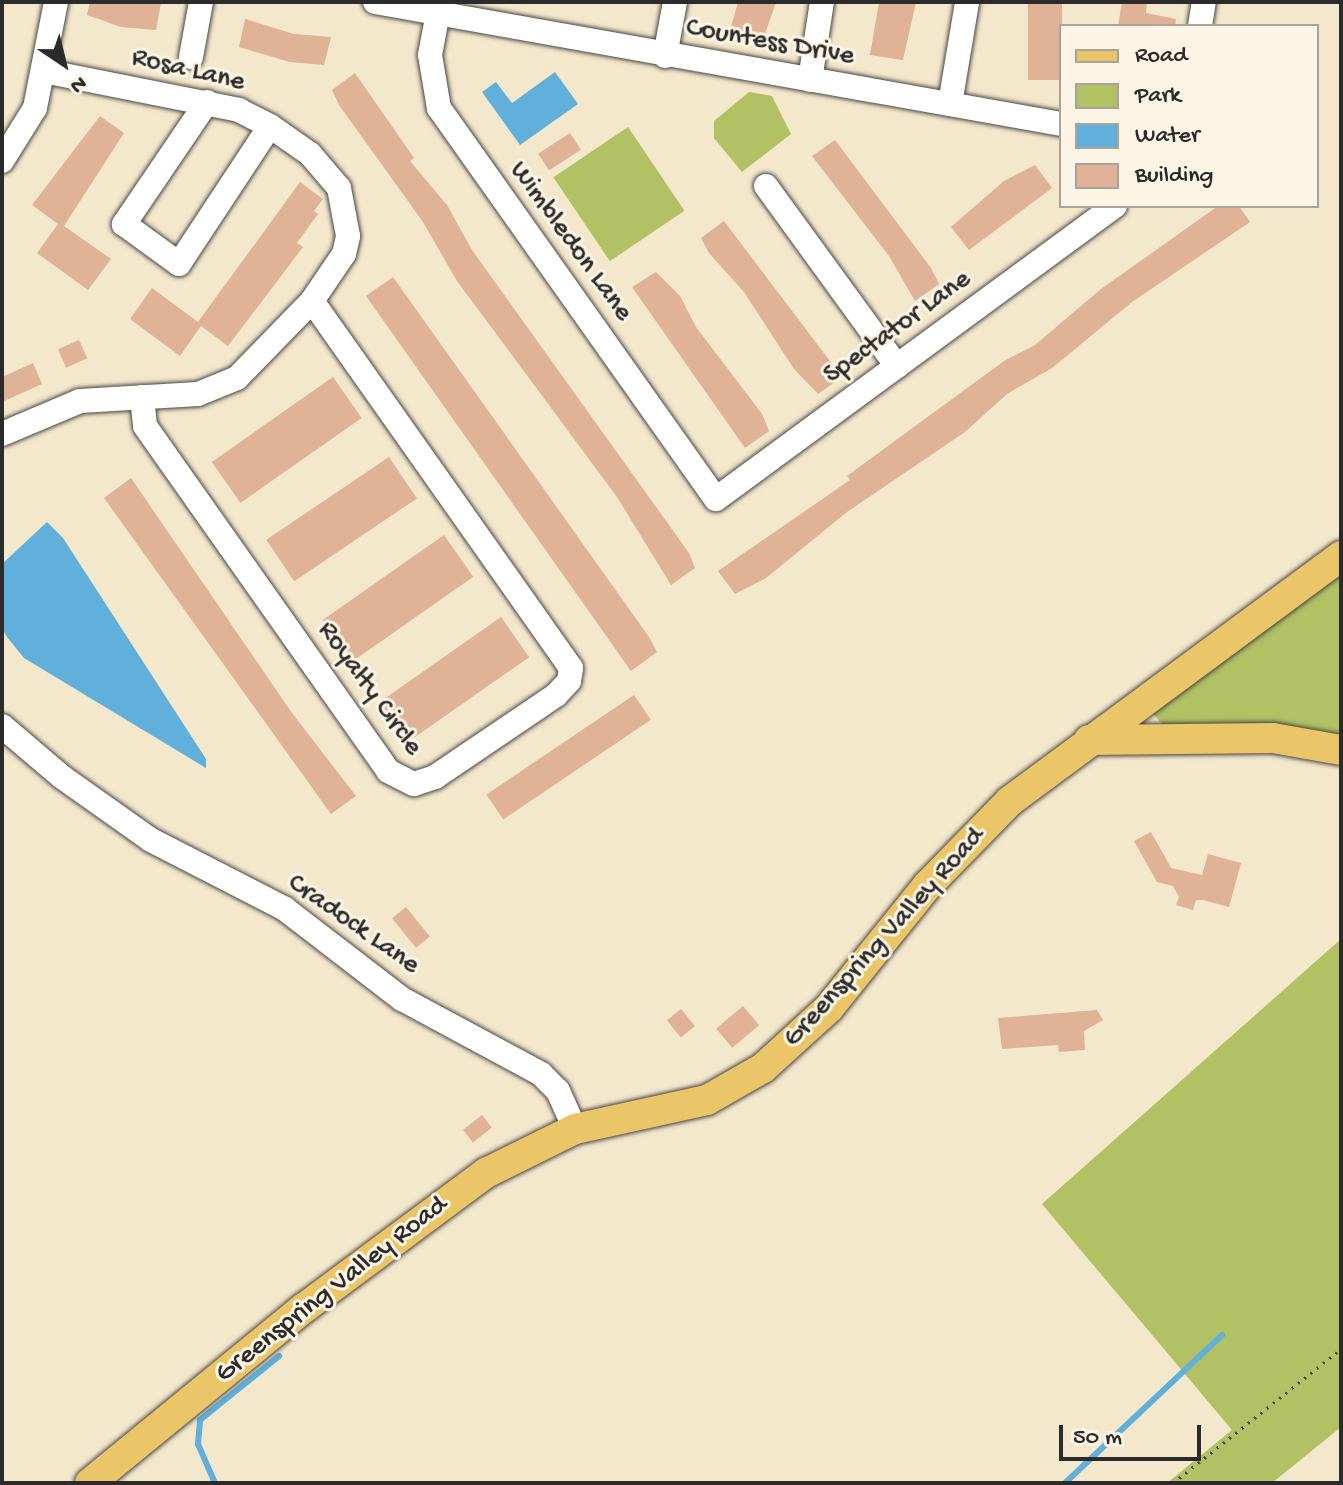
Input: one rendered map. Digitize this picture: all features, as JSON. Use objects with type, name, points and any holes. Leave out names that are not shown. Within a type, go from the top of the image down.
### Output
[{"type":"main road","name":"Greenspring Valley Road","points":[[90,1483],[304,1308],[455,1194],[516,1155],[575,1129],[707,1100],[763,1068],[829,1008],[983,826],[1089,740],[1341,556]]},
{"type":"main road","points":[[1089,740],[1273,738],[1341,750]]},
{"type":"street","points":[[2,161],[27,128],[43,71],[56,2]]},
{"type":"street","points":[[191,57],[201,2]]},
{"type":"street","name":"Countess Drive","points":[[375,2],[439,9],[665,56],[1059,124]]},
{"type":"street","points":[[665,56],[675,2]]},
{"type":"street","points":[[810,80],[822,2]]},
{"type":"street","points":[[950,104],[967,2]]},
{"type":"street","points":[[1200,24],[1204,2]]},
{"type":"street","name":"Wimbledon Lane","points":[[439,9],[429,73],[439,108],[716,499]]},
{"type":"street","name":"Rosa Lane","points":[[2,434],[80,401],[198,394],[237,378],[312,301],[344,254],[344,203],[339,188],[310,154],[270,126],[239,110],[207,102],[43,71]]},
{"type":"street","points":[[207,102],[124,224],[179,264],[270,126]]},
{"type":"street","points":[[766,186],[897,366]]},
{"type":"street","name":"Spectator Lane","points":[[716,499],[1112,208]]},
{"type":"street","name":"Royalty Circle","points":[[142,397],[145,426],[388,771],[414,784],[435,777],[556,695],[569,681],[571,668],[312,301]]},
{"type":"street","name":"Cradock Lane","points":[[2,726],[62,777],[151,840],[285,909],[402,999],[541,1074],[558,1091],[575,1129]]},
{"type":"path","points":[[1173,1483],[1341,1349]]},
{"type":"green space","points":[[749,92],[772,96],[791,134],[742,172],[714,138],[714,121]]},
{"type":"green space","points":[[628,127],[684,211],[610,261],[553,177]]},
{"type":"green space","points":[[1341,569],[1341,743],[1164,726],[1149,709]]},
{"type":"green space","points":[[1341,939],[1341,1427],[1272,1483],[1167,1483],[1232,1430],[1042,1204]]},
{"type":"water","points":[[555,72],[578,104],[520,145],[482,92],[496,82],[512,103]]},
{"type":"water","points":[[47,522],[63,538],[206,759],[206,768],[24,658],[7,637],[2,628],[2,564]]},
{"type":"building","points":[[90,2],[161,2],[156,30],[121,27],[87,15]]},
{"type":"building","points":[[738,2],[776,2],[764,37],[730,31]]},
{"type":"building","points":[[879,2],[916,2],[903,60],[870,55]]},
{"type":"building","points":[[1028,2],[1062,2],[1059,80],[1028,80]]},
{"type":"building","points":[[1122,2],[1147,2],[1146,13],[1176,19],[1175,24],[1118,24]]},
{"type":"building","points":[[245,19],[294,34],[331,37],[324,65],[290,62],[239,47]]},
{"type":"building","points":[[355,73],[414,158],[410,161],[447,205],[472,250],[689,553],[695,568],[671,585],[617,497],[457,281],[423,222],[339,105],[332,90]]},
{"type":"building","points":[[100,116],[124,133],[64,226],[111,259],[88,290],[37,253],[58,224],[32,205]]},
{"type":"building","points":[[570,133],[581,150],[549,170],[538,154]]},
{"type":"building","points":[[835,140],[931,268],[939,284],[915,301],[889,256],[812,156]]},
{"type":"building","points":[[1035,165],[1052,188],[969,250],[951,227],[1004,181]]},
{"type":"building","points":[[300,182],[323,199],[314,211],[318,214],[297,243],[303,247],[228,346],[201,326],[180,356],[130,319],[152,288],[198,322]]},
{"type":"building","points":[[1215,208],[1240,208],[1250,222],[1132,302],[1052,368],[1007,394],[965,432],[847,512],[766,578],[735,594],[718,571],[850,480],[847,476],[1004,361],[1035,345],[1101,289]]},
{"type":"building","points":[[724,221],[842,377],[818,394],[794,369],[744,292],[709,253],[701,238]]},
{"type":"building","points":[[656,272],[680,296],[696,327],[762,414],[769,431],[745,448],[632,287]]},
{"type":"building","points":[[393,277],[649,637],[657,652],[631,671],[366,296]]},
{"type":"building","points":[[79,340],[87,358],[66,368],[58,349]]},
{"type":"building","points":[[33,363],[42,384],[2,402],[2,377]]},
{"type":"building","points":[[333,377],[362,418],[240,503],[212,462]]},
{"type":"building","points":[[389,457],[417,498],[294,581],[266,540]]},
{"type":"building","points":[[131,478],[292,713],[356,796],[331,814],[104,498]]},
{"type":"building","points":[[444,535],[473,577],[352,662],[323,620]]},
{"type":"building","points":[[501,617],[529,657],[408,742],[380,702]]},
{"type":"building","points":[[634,695],[651,720],[503,819],[486,795]]},
{"type":"building","points":[[1151,832],[1171,868],[1202,875],[1208,854],[1241,863],[1229,907],[1203,900],[1196,900],[1193,910],[1176,905],[1179,897],[1173,886],[1157,882],[1134,841]]},
{"type":"building","points":[[406,907],[430,937],[416,948],[392,918]]},
{"type":"building","points":[[743,1006],[759,1025],[732,1048],[716,1028]]},
{"type":"building","points":[[681,1009],[695,1026],[681,1037],[667,1020]]},
{"type":"building","points":[[1097,1010],[1103,1020],[1084,1031],[1085,1050],[1059,1052],[1058,1045],[1002,1049],[998,1018]]},
{"type":"building","points":[[482,1115],[492,1128],[473,1142],[463,1130]]},
{"type":"waterway","points":[[1065,1483],[1222,1335]]},
{"type":"waterway","points":[[215,1483],[198,1444],[200,1420],[279,1356]]}]
